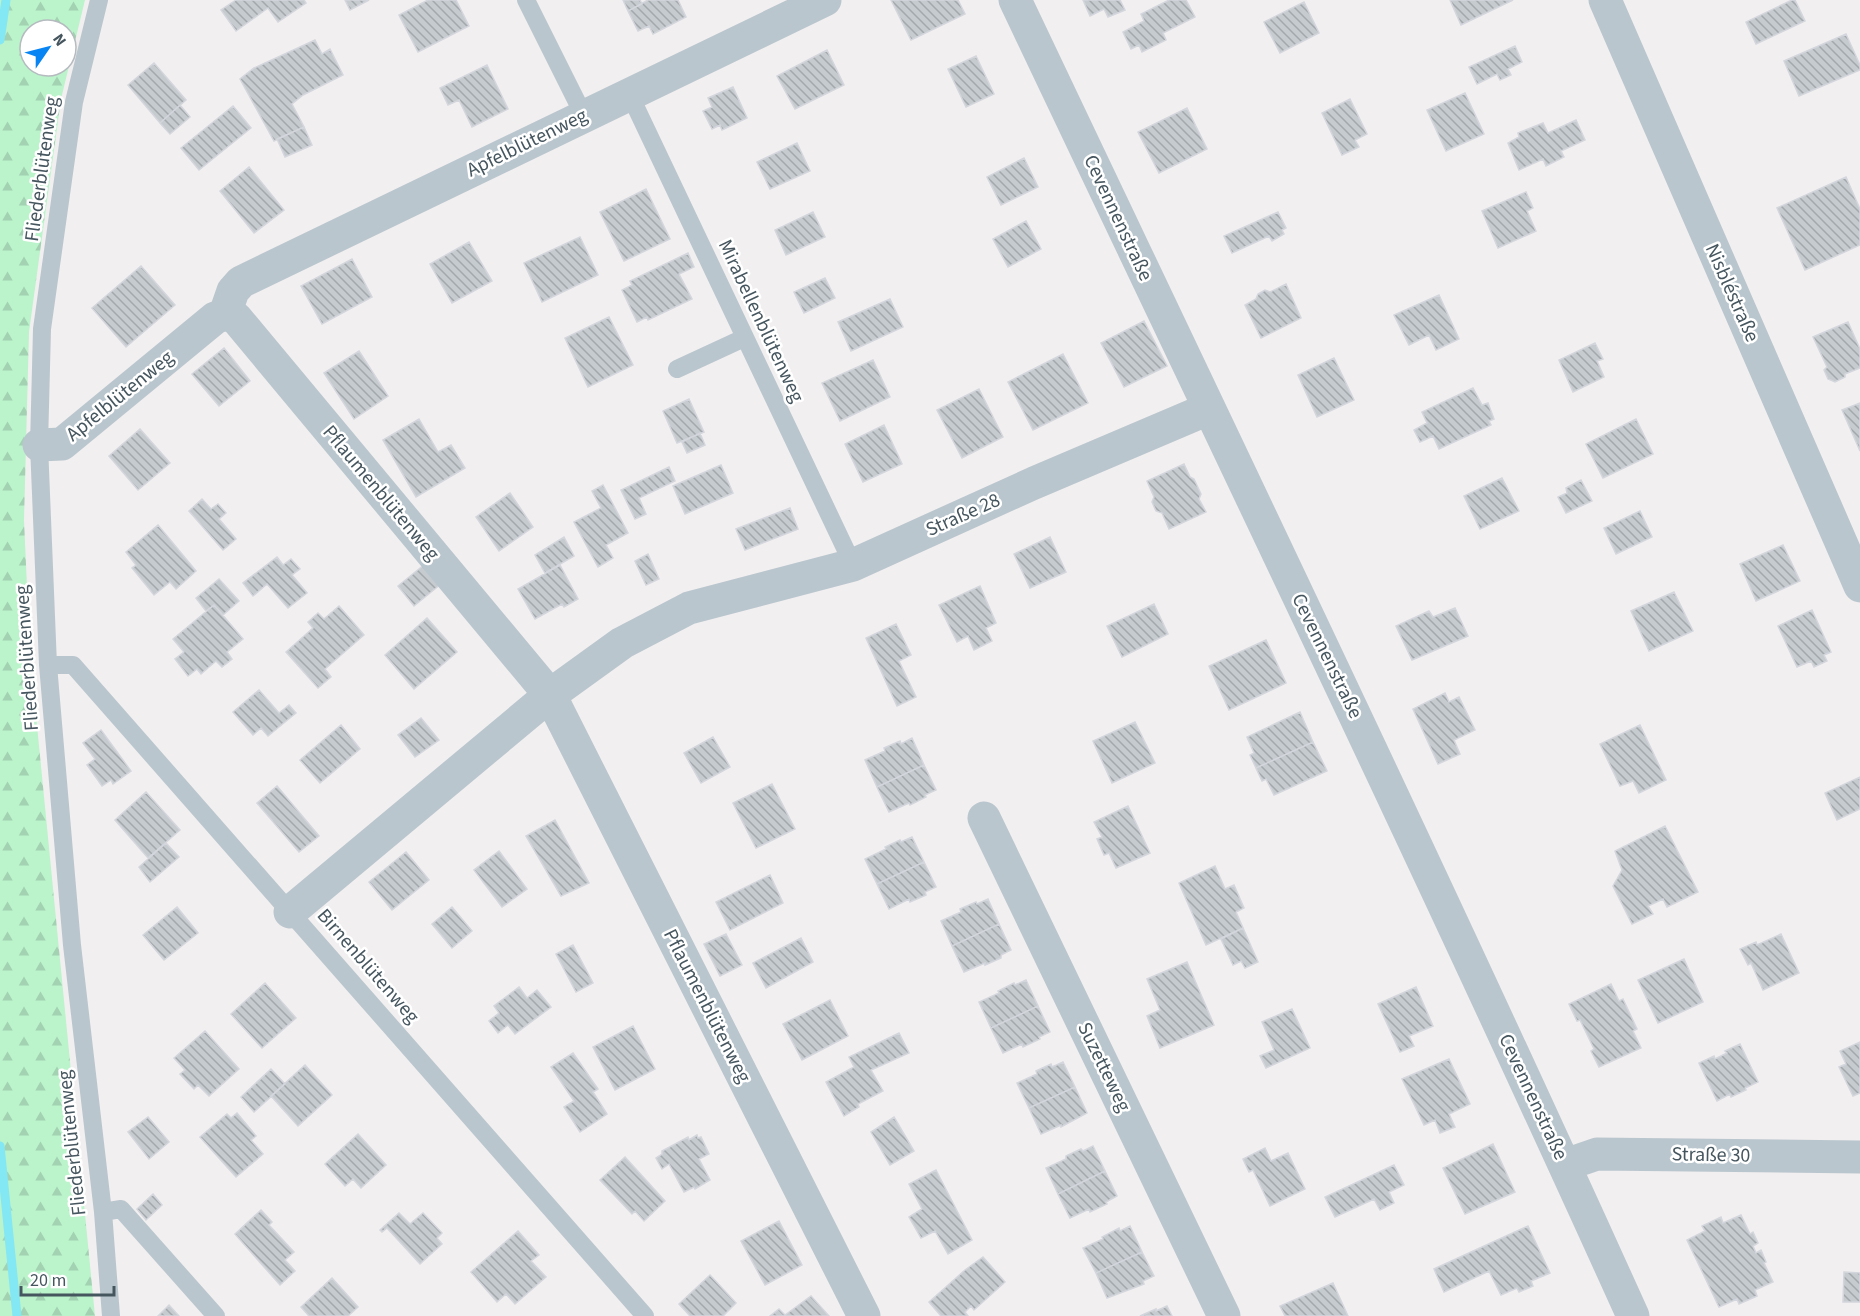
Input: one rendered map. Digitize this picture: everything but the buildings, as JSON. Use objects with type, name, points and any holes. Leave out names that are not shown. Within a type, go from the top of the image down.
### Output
[{"type":"street","name":"Apfelblütenweg","points":[[39,445],[62,444],[215,318],[229,303],[241,282],[825,0]]},
{"type":"street","name":"Cevennenstraße","points":[[1015,0],[1208,409],[1377,759],[1633,1316]]},
{"type":"street","name":"Nisbléstraße","points":[[1605,0],[1860,586]]},
{"type":"street","name":"Pflaumenblütenweg","points":[[229,303],[236,318],[550,695],[864,1316]]},
{"type":"street","name":"Straße 28","points":[[550,695],[622,643],[683,610],[853,565],[1034,483],[1208,409]]},
{"type":"street","points":[[290,912],[550,695]]},
{"type":"street","name":"Suzetteweg","points":[[984,818],[1224,1316]]},
{"type":"street","name":"Straße 30","points":[[1565,1166],[1597,1154],[1860,1157]]},
{"type":"lane","name":"Fliederblütenweg","points":[[99,0],[74,102],[42,329],[39,445],[48,666],[72,945],[103,1212],[111,1316]]},
{"type":"lane","points":[[526,0],[584,116]]},
{"type":"lane","name":"Mirabellenblütenweg","points":[[630,95],[853,565]]},
{"type":"lane","points":[[677,369],[744,338]]},
{"type":"lane","name":"Birnenblütenweg","points":[[48,666],[73,665],[645,1316]]},
{"type":"lane","points":[[103,1212],[120,1209],[216,1316]]},
{"type":"green space","points":[[0,0],[85,0],[78,29],[78,18],[18,18],[18,78],[66,78],[61,99],[29,332],[24,520],[30,654],[95,1316],[0,1316]]},
{"type":"waterway","points":[[0,40],[6,0]]},
{"type":"waterway","points":[[0,1146],[17,1316]]}]
